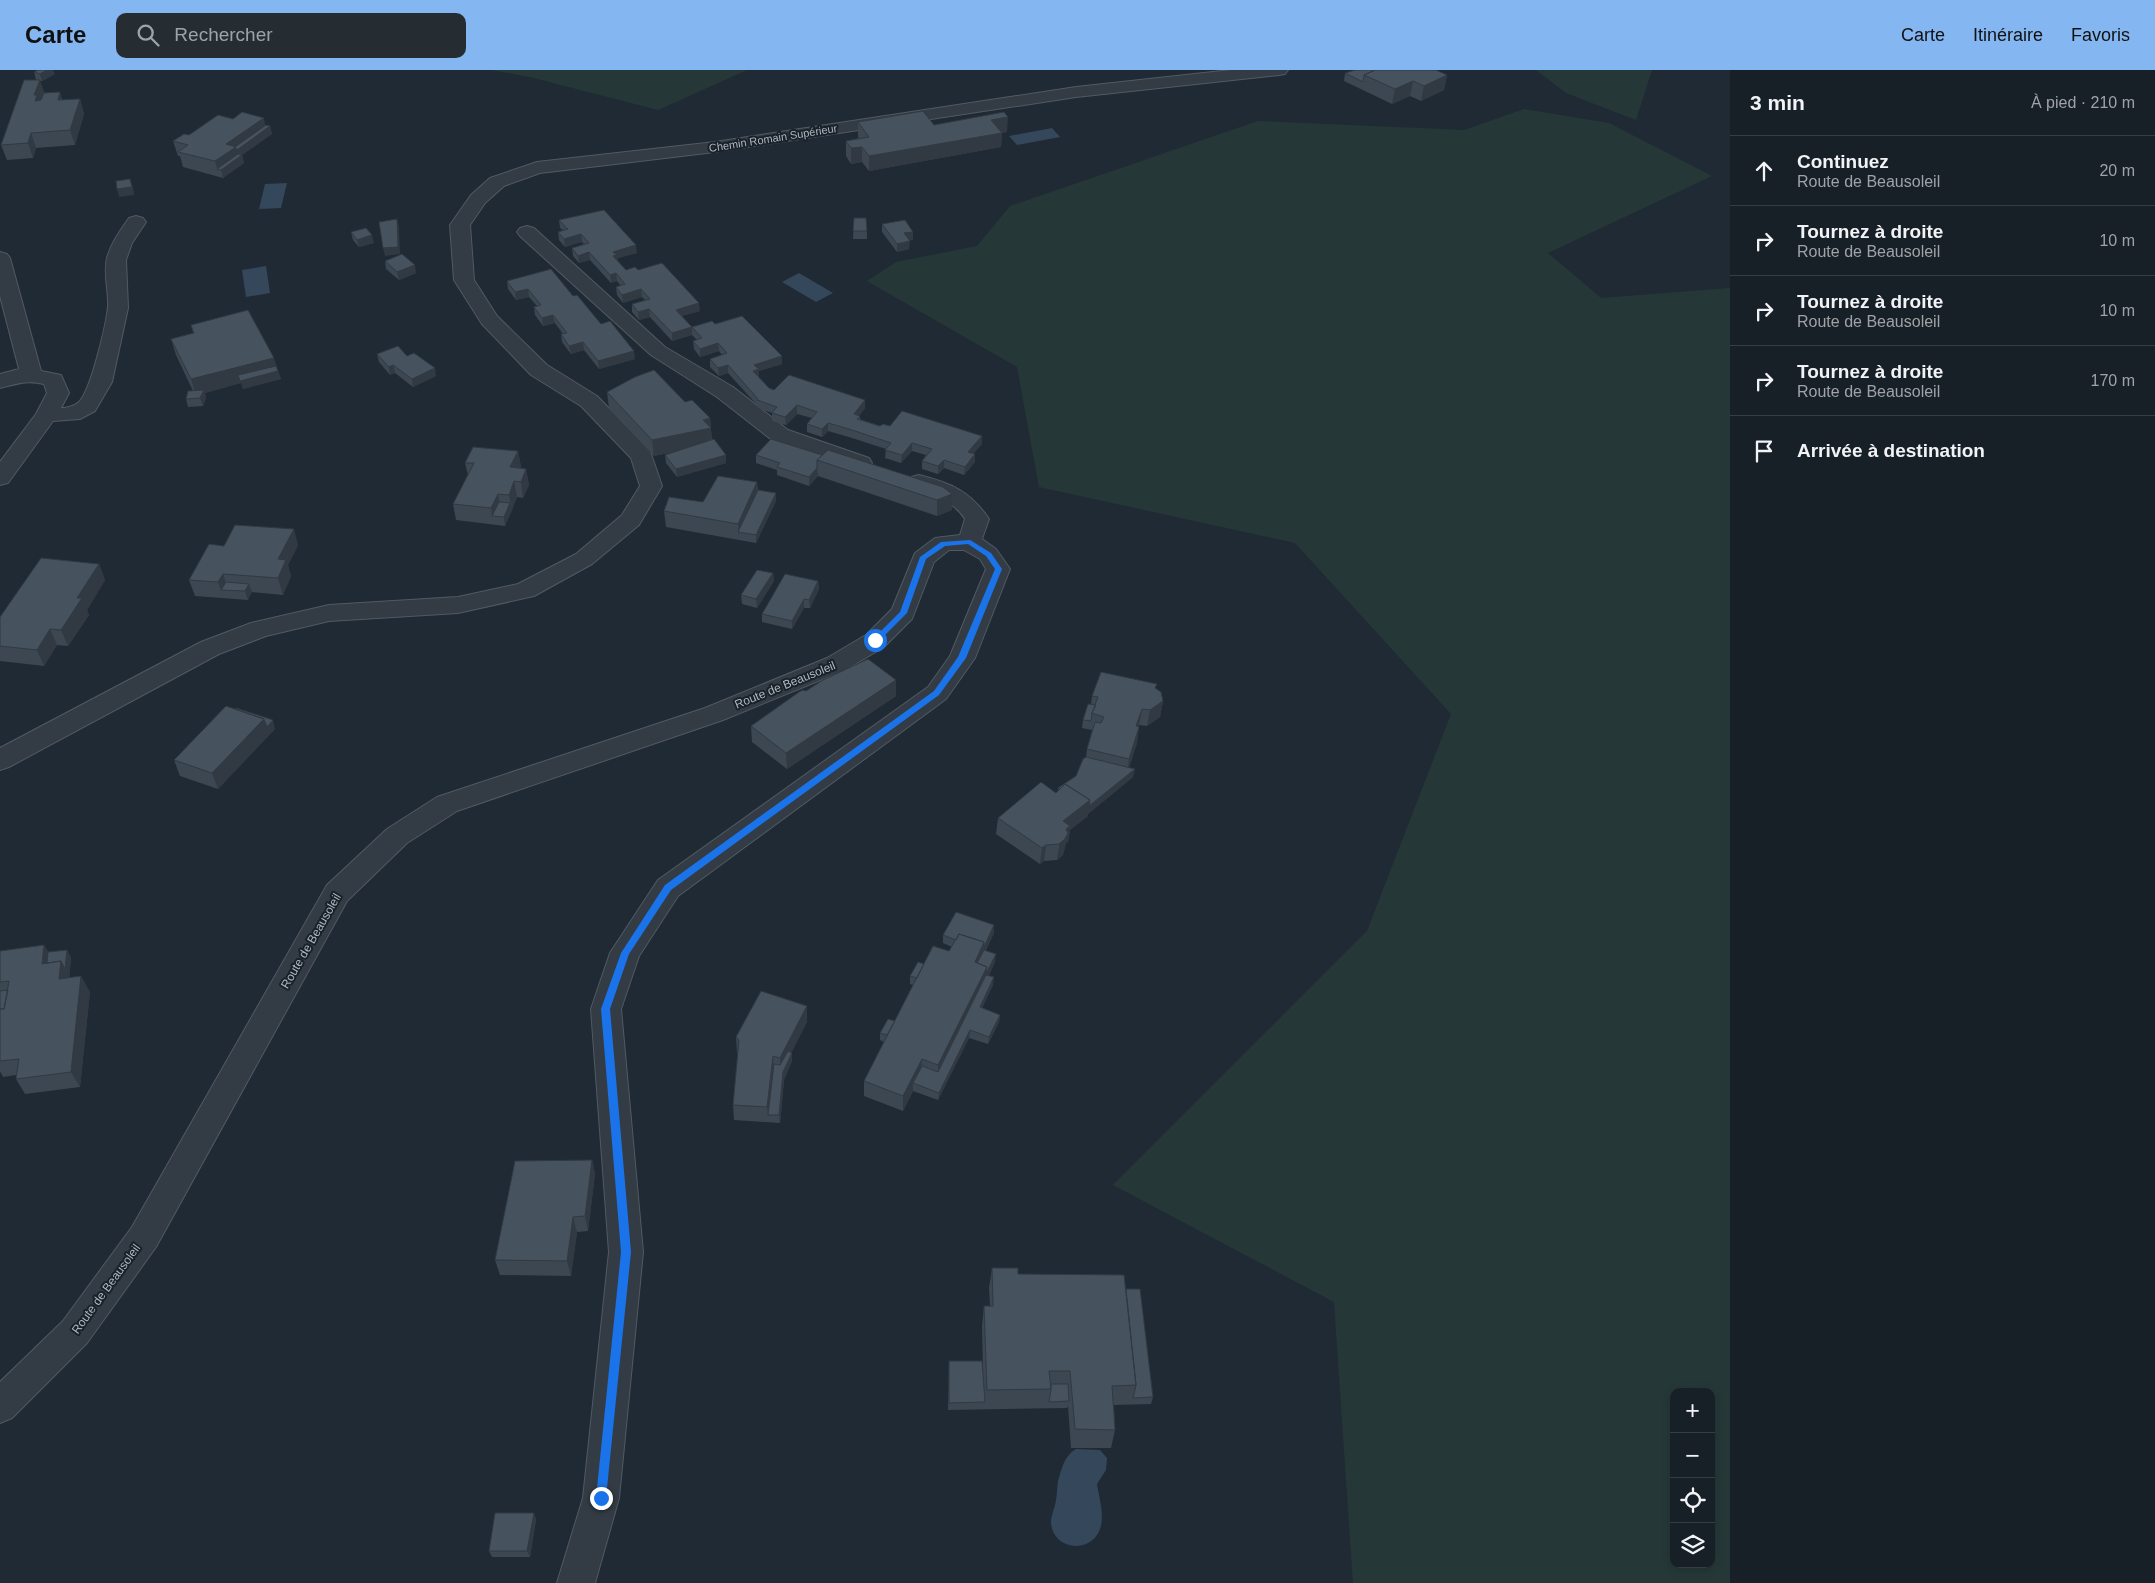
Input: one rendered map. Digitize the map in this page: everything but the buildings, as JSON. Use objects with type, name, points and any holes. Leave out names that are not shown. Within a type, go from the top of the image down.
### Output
[{"type":"street","name":"Chemin Romain Supérieur","points":[[0,760],[210,648],[260,629],[329,613],[458,605],[525,590],[584,559],[631,520],[651,486],[642,456],[589,401],[539,370],[489,320],[464,280],[460,226],[478,199],[497,182],[537,168],[715,148],[1076,92],[1279,70]]},
{"type":"street","points":[[46,414],[72,414],[87,406],[101,382],[118,308],[116,260],[122,243],[136,222]]},
{"type":"street","points":[[527,232],[658,351],[724,392],[780,435],[947,491],[970,506],[977,519],[970,542],[988,554],[998,569],[962,658],[937,693],[668,888],[626,953],[606,1009],[626,1252],[601,1498],[576,1583]]},
{"type":"street","points":[[0,258],[31,374]]},
{"type":"street","points":[[0,382],[8,378],[31,374],[53,380],[58,393],[46,414],[0,478]]},
{"type":"street","name":"Route de Beausoleil","points":[[0,1406],[75,1332],[144,1236],[337,893],[397,836],[448,804],[714,714],[836,664],[875,640],[903,613],[922,558],[943,544],[970,542]]},
{"type":"green space","points":[[491,70],[747,70],[658,110],[530,77]]},
{"type":"green space","points":[[1536,70],[1652,70],[1636,120],[1566,93]]},
{"type":"green space","points":[[1524,109],[1609,123],[1712,176],[1548,253],[1601,298],[1730,288],[1730,1583],[1353,1583],[1334,1302],[1113,1185],[1367,931],[1451,714],[1295,543],[1039,487],[1017,367],[867,281],[896,262],[977,246],[1010,206],[1258,121],[1464,130]]},
{"type":"water","points":[[1052,128],[1060,137],[1017,145],[1009,136]]},
{"type":"water","points":[[287,183],[281,208],[259,209],[265,184]]},
{"type":"water","points":[[266,266],[270,293],[246,297],[242,270]]},
{"type":"water","points":[[799,273],[833,293],[816,302],[782,282]]},
{"type":"water","points":[[1076,1449],[1100,1450],[1107,1458],[1106,1470],[1097,1484],[1102,1510],[1101,1526],[1097,1535],[1091,1541],[1075,1546],[1059,1540],[1054,1533],[1051,1523],[1062,1467],[1069,1455]]},
{"type":"route","points":[[601,1498],[626,1252],[606,1009],[626,953],[668,888],[937,693],[962,658],[998,569],[988,554],[970,542],[943,544],[922,558],[903,613],[875,640]]}]
